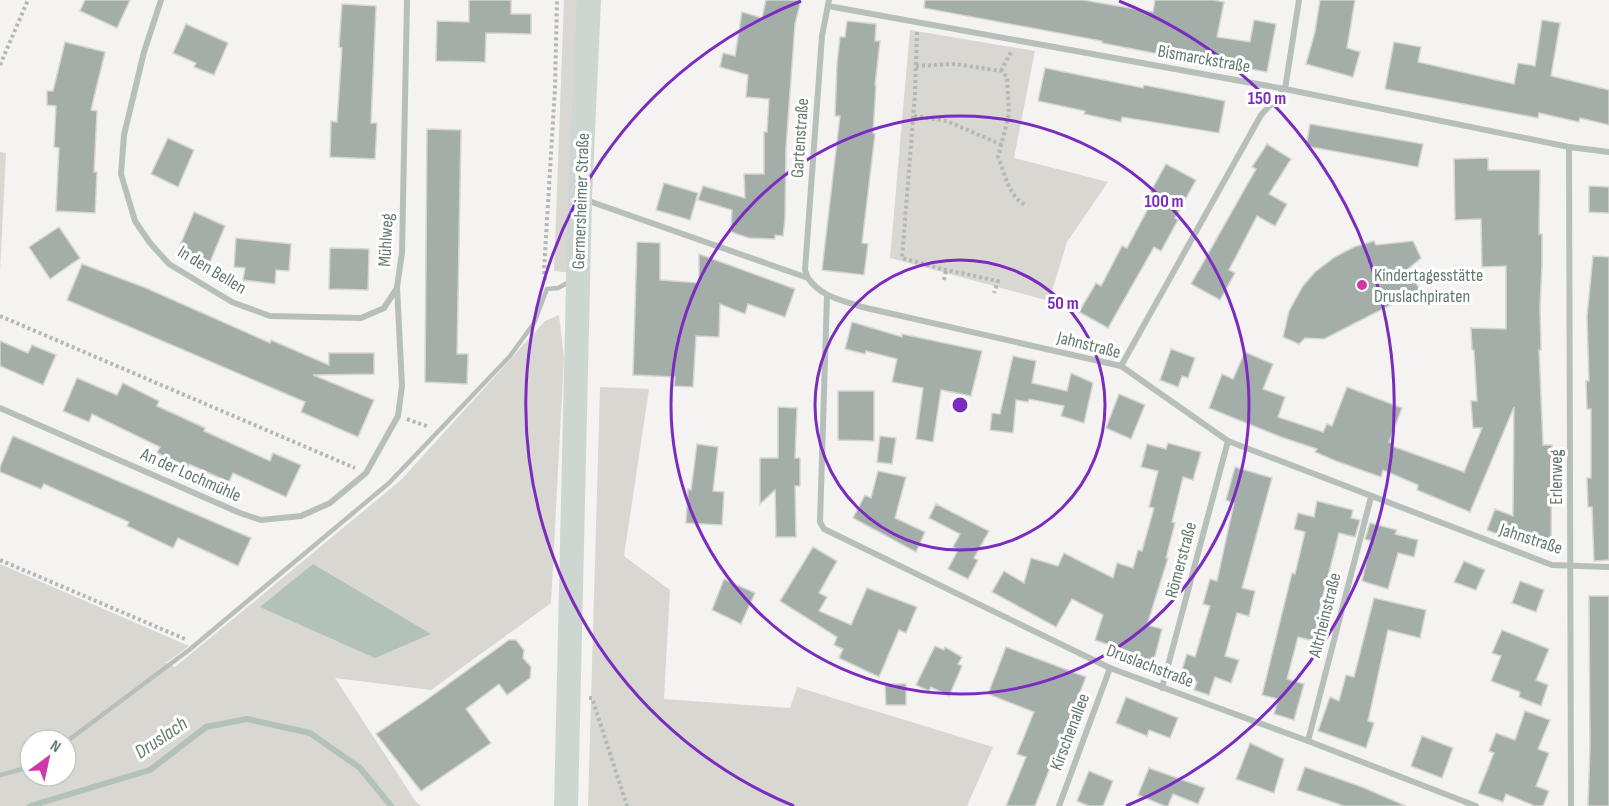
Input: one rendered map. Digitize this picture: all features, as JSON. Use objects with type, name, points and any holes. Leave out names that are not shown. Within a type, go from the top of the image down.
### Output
[{"type":"main road","name":"Germersheimer Straße","points":[[566,806],[580,197],[589,0]]},
{"type":"street","name":"In den Bellen","points":[[161,0],[144,52],[124,135],[120,174],[135,221],[150,243],[169,264],[232,302],[270,315],[361,318],[384,308],[397,287]]},
{"type":"street","name":"Mühlweg","points":[[366,473],[398,416],[402,386],[397,287],[402,253],[407,0]]},
{"type":"street","points":[[1121,366],[1261,115],[1285,89],[1299,0]]},
{"type":"street","name":"Bismarckstraße","points":[[829,3],[1017,41],[1285,89],[1569,147],[1609,152]]},
{"type":"street","name":"Gartenstraße","points":[[808,278],[805,270],[821,48],[829,3]]},
{"type":"street","name":"Erlenweg","points":[[1569,147],[1570,806]]},
{"type":"street","name":"Jahnstraße","points":[[580,197],[808,278],[827,296],[862,307],[1121,366],[1228,441],[1552,565],[1609,567]]},
{"type":"street","name":"Druslachstraße","points":[[827,296],[820,522],[824,529],[1110,668],[1476,806]]},
{"type":"street","name":"An der Lochmühle","points":[[0,408],[240,513],[261,520],[301,516],[330,503],[366,473]]},
{"type":"street","name":"Römerstraße","points":[[1162,688],[1228,441]]},
{"type":"street","name":"Altrheinstraße","points":[[1308,741],[1371,497]]},
{"type":"street","name":"Kirschenallee","points":[[1059,806],[1110,668]]},
{"type":"lane","points":[[78,733],[189,650],[389,483],[510,356],[534,323],[547,289],[558,288],[578,277]]},
{"type":"lane","points":[[0,775],[18,771]]},
{"type":"path","points":[[0,65],[28,0]]},
{"type":"path","points":[[547,289],[544,270],[555,88],[557,0]]},
{"type":"path","points":[[917,22],[914,116],[902,258],[998,281],[994,293]]},
{"type":"path","points":[[1001,71],[1017,41]]},
{"type":"path","points":[[916,66],[955,64],[1001,71],[1008,77],[1009,114],[998,157],[1009,187],[1017,199],[1026,206]]},
{"type":"path","points":[[914,116],[947,121],[1002,145]]},
{"type":"path","points":[[944,280],[946,270]]},
{"type":"path","points":[[0,316],[366,473]]},
{"type":"path","points":[[398,416],[439,430]]},
{"type":"path","points":[[0,560],[196,644]]},
{"type":"path","points":[[570,696],[592,698],[627,806]]},
{"type":"shaded area","points":[[564,0],[578,0],[572,273],[554,271]]},
{"type":"shaded area","points":[[910,30],[1035,51],[1014,158],[1108,182],[1067,242],[1049,301],[890,258]]},
{"type":"shaded area","points":[[0,152],[6,153],[0,271]]},
{"type":"shaded area","points":[[559,315],[564,358],[551,603],[431,690],[335,678],[416,802],[421,806],[0,806],[0,564],[189,646],[166,663],[175,667],[401,480],[545,321]]},
{"type":"shaded area","points":[[600,387],[649,389],[624,556],[670,590],[664,699],[790,708],[797,687],[993,747],[967,806],[588,806]]},
{"type":"shaded area","points":[[313,564],[431,634],[375,658],[260,607]]},
{"type":"building","points":[[85,0],[130,0],[117,28],[80,11]]},
{"type":"building","points":[[469,0],[511,0],[511,14],[531,14],[531,34],[486,33],[485,62],[436,61],[437,21],[469,22]]},
{"type":"building","points":[[766,0],[801,0],[795,24],[786,147],[785,219],[783,236],[775,235],[775,239],[749,238],[731,232],[732,210],[698,200],[703,186],[745,198],[744,174],[764,174],[764,132],[767,132],[769,99],[746,97],[748,75],[720,67],[723,53],[735,56],[742,12],[762,18]]},
{"type":"building","points":[[925,0],[1083,0],[1153,12],[1155,0],[1214,0],[1224,2],[1217,37],[1250,42],[1254,20],[1276,24],[1267,72],[1169,54],[1169,56],[1102,43],[1102,41],[924,8]]},
{"type":"building","points":[[1320,0],[1355,0],[1347,48],[1360,52],[1353,77],[1306,64],[1315,32]]},
{"type":"building","points":[[342,4],[376,6],[371,123],[377,123],[375,159],[330,157],[331,121],[337,122],[342,48],[339,47]]},
{"type":"building","points":[[1542,20],[1560,23],[1551,76],[1609,90],[1609,125],[1580,118],[1579,122],[1539,113],[1538,118],[1385,89],[1394,42],[1421,47],[1418,62],[1514,84],[1518,63],[1535,66]]},
{"type":"building","points":[[847,21],[876,24],[875,41],[880,41],[875,85],[873,133],[875,134],[862,243],[868,244],[864,275],[822,270],[840,116],[835,116],[837,64],[840,37],[845,37]]},
{"type":"building","points":[[186,24],[228,43],[214,75],[194,67],[196,63],[173,53]]},
{"type":"building","points":[[65,42],[105,52],[91,110],[97,111],[94,172],[97,172],[95,213],[56,211],[59,148],[54,147],[56,106],[47,105],[47,91],[53,91]]},
{"type":"building","points":[[1045,68],[1143,88],[1144,85],[1225,101],[1219,133],[1122,117],[1121,122],[1084,114],[1085,111],[1038,101]]},
{"type":"building","points":[[1310,124],[1423,144],[1418,167],[1306,146]]},
{"type":"building","points":[[427,129],[461,130],[457,354],[468,354],[467,384],[425,382]]},
{"type":"building","points":[[168,138],[194,150],[178,187],[151,174]]},
{"type":"building","points":[[1267,144],[1291,159],[1269,194],[1287,204],[1275,226],[1257,216],[1229,270],[1235,273],[1220,300],[1191,284],[1256,169],[1252,167]]},
{"type":"building","points":[[1488,158],[1488,170],[1540,170],[1539,234],[1542,234],[1542,265],[1541,350],[1539,350],[1543,445],[1552,445],[1551,542],[1517,542],[1487,530],[1495,509],[1513,516],[1514,407],[1470,512],[1417,490],[1418,485],[1383,470],[1381,477],[1336,461],[1315,452],[1317,449],[1209,408],[1222,374],[1233,379],[1245,352],[1273,364],[1263,389],[1285,397],[1278,417],[1323,432],[1327,424],[1332,426],[1347,387],[1402,408],[1389,442],[1393,444],[1392,446],[1464,472],[1482,428],[1473,428],[1471,401],[1477,401],[1471,328],[1506,329],[1506,266],[1482,267],[1481,219],[1455,220],[1454,159]]},
{"type":"building","points":[[1166,164],[1196,180],[1175,218],[1178,220],[1161,251],[1154,247],[1108,328],[1079,312],[1096,283],[1101,286],[1122,246],[1127,248],[1150,205],[1145,202]]},
{"type":"building","points":[[664,183],[698,193],[690,220],[656,210]]},
{"type":"building","points":[[1589,186],[1609,187],[1609,213],[1589,212]]},
{"type":"building","points":[[194,212],[225,226],[210,262],[179,248]]},
{"type":"building","points":[[59,227],[80,258],[50,279],[29,247]]},
{"type":"building","points":[[236,238],[291,244],[289,271],[276,270],[275,284],[243,280],[245,268],[234,267]]},
{"type":"building","points":[[1374,241],[1376,245],[1413,241],[1421,258],[1408,269],[1420,290],[1324,339],[1305,338],[1299,344],[1283,337],[1289,311],[1303,286],[1315,272],[1335,257],[1354,247]]},
{"type":"building","points":[[637,242],[660,243],[660,280],[699,283],[699,254],[795,289],[785,317],[748,304],[745,314],[720,304],[719,337],[696,336],[693,387],[674,386],[675,377],[633,375]]},
{"type":"building","points":[[330,248],[369,249],[368,290],[329,289]]},
{"type":"building","points":[[1593,256],[1609,257],[1609,560],[1594,561],[1592,507],[1588,507],[1587,478],[1591,478],[1591,409],[1587,409],[1586,381],[1589,381],[1587,316]]},
{"type":"building","points":[[82,264],[146,288],[270,343],[271,340],[329,365],[329,353],[374,353],[374,374],[313,375],[374,400],[358,437],[301,412],[305,402],[67,300]]},
{"type":"building","points":[[852,322],[902,337],[902,334],[982,351],[971,396],[941,390],[933,442],[916,439],[923,388],[892,382],[897,359],[866,351],[865,354],[845,349]]},
{"type":"building","points":[[0,341],[28,353],[32,345],[56,355],[43,385],[0,366]]},
{"type":"building","points":[[1171,349],[1195,358],[1188,378],[1182,376],[1178,387],[1160,380]]},
{"type":"building","points":[[1013,356],[1036,361],[1032,383],[1067,391],[1071,373],[1093,383],[1084,423],[1061,416],[1064,406],[1029,399],[1028,402],[1016,400],[1013,433],[990,430],[992,413],[1000,414]]},
{"type":"building","points":[[77,378],[117,395],[123,383],[159,401],[157,406],[205,428],[204,431],[270,461],[273,453],[301,465],[286,497],[233,473],[229,482],[189,464],[188,467],[157,453],[160,447],[92,414],[89,422],[63,411]]},
{"type":"building","points":[[838,391],[874,391],[874,441],[838,440]]},
{"type":"building","points":[[1119,394],[1145,405],[1131,439],[1106,428]]},
{"type":"building","points":[[778,407],[797,408],[795,458],[800,458],[800,486],[795,486],[796,537],[776,537],[775,490],[760,504],[760,458],[778,458]]},
{"type":"building","points":[[13,436],[251,538],[238,566],[178,538],[173,548],[127,526],[129,522],[44,484],[41,489],[0,472]]},
{"type":"building","points":[[880,436],[896,438],[892,464],[877,462]]},
{"type":"building","points":[[1168,443],[1201,452],[1193,480],[1183,477],[1172,522],[1175,523],[1166,558],[1168,558],[1147,625],[1162,629],[1153,664],[1131,658],[1133,653],[1095,640],[1103,615],[1072,599],[1056,627],[992,592],[1004,571],[1024,583],[1031,558],[1058,566],[1064,553],[1113,578],[1117,563],[1133,568],[1138,550],[1142,551],[1154,508],[1149,507],[1158,471],[1141,467],[1147,444],[1166,449]]},
{"type":"building","points":[[697,444],[718,447],[713,491],[724,492],[722,525],[686,523],[688,489],[691,490]]},
{"type":"building","points":[[1235,467],[1272,478],[1242,588],[1255,591],[1249,616],[1237,613],[1225,656],[1239,660],[1231,683],[1215,677],[1209,695],[1194,690],[1197,682],[1180,676],[1187,654],[1195,657],[1210,606],[1203,604],[1210,579],[1217,581],[1234,503],[1226,500]]},
{"type":"building","points":[[878,471],[906,477],[895,518],[925,532],[916,552],[853,518],[865,495],[871,498]]},
{"type":"building","points":[[1317,501],[1353,510],[1351,518],[1360,520],[1355,537],[1339,533],[1316,623],[1318,624],[1314,641],[1298,637],[1287,679],[1304,684],[1294,720],[1274,714],[1278,699],[1262,695],[1292,573],[1295,574],[1305,532],[1294,529],[1298,513],[1314,517]]},
{"type":"building","points":[[936,504],[989,531],[974,558],[978,560],[968,579],[948,569],[958,550],[953,547],[960,534],[929,518]]},
{"type":"building","points":[[1370,523],[1397,530],[1395,534],[1418,540],[1414,557],[1398,553],[1388,589],[1362,581],[1371,541],[1365,539]]},
{"type":"building","points":[[813,547],[837,561],[819,593],[827,597],[819,611],[851,625],[867,588],[917,607],[906,633],[899,630],[879,677],[839,658],[843,649],[834,645],[837,637],[780,601]]},
{"type":"building","points":[[1464,561],[1485,570],[1476,590],[1454,582]]},
{"type":"building","points":[[724,579],[755,593],[741,624],[712,610]]},
{"type":"building","points":[[1520,581],[1544,590],[1536,612],[1512,603]]},
{"type":"building","points":[[1589,596],[1609,596],[1609,806],[1588,806]]},
{"type":"building","points":[[1374,598],[1426,610],[1420,638],[1388,630],[1368,721],[1374,723],[1366,748],[1318,731],[1330,697],[1339,701],[1346,675],[1354,677]]},
{"type":"building","points":[[1502,630],[1549,649],[1536,680],[1548,685],[1541,706],[1519,697],[1520,692],[1491,681],[1501,656],[1492,653]]},
{"type":"building","points":[[509,640],[516,640],[524,650],[523,658],[531,667],[530,678],[507,695],[499,684],[466,709],[491,743],[421,791],[376,734]]},
{"type":"building","points":[[935,646],[944,650],[945,647],[962,657],[958,664],[962,666],[949,696],[931,687],[929,691],[916,685]]},
{"type":"building","points":[[1006,647],[1086,677],[1035,806],[1006,806],[1026,757],[1017,754],[1034,712],[988,694]]},
{"type":"building","points":[[885,684],[906,684],[906,705],[886,705]]},
{"type":"building","points":[[1126,697],[1178,718],[1170,738],[1149,730],[1147,736],[1116,723]]},
{"type":"building","points":[[1525,711],[1550,720],[1538,749],[1549,753],[1536,786],[1549,791],[1543,806],[1535,806],[1506,794],[1503,802],[1478,793],[1494,753],[1489,751],[1496,733],[1515,740]]},
{"type":"building","points":[[1422,736],[1453,748],[1442,778],[1411,766]]},
{"type":"building","points":[[1250,743],[1284,759],[1274,793],[1236,779]]},
{"type":"building","points":[[1305,767],[1362,787],[1406,806],[1344,806],[1297,790]]},
{"type":"building","points":[[1149,768],[1205,788],[1198,804],[1173,794],[1168,806],[1165,806],[1138,795]]},
{"type":"building","points":[[1089,771],[1113,781],[1103,806],[1089,806],[1077,801]]},
{"type":"waterway","name":"Druslach","points":[[30,806],[150,770],[206,727],[247,719],[310,733],[360,768],[391,806]]},
{"type":"place","name":"Kindertagesstätte Druslachpiraten","points":[[1362,285]]}]
